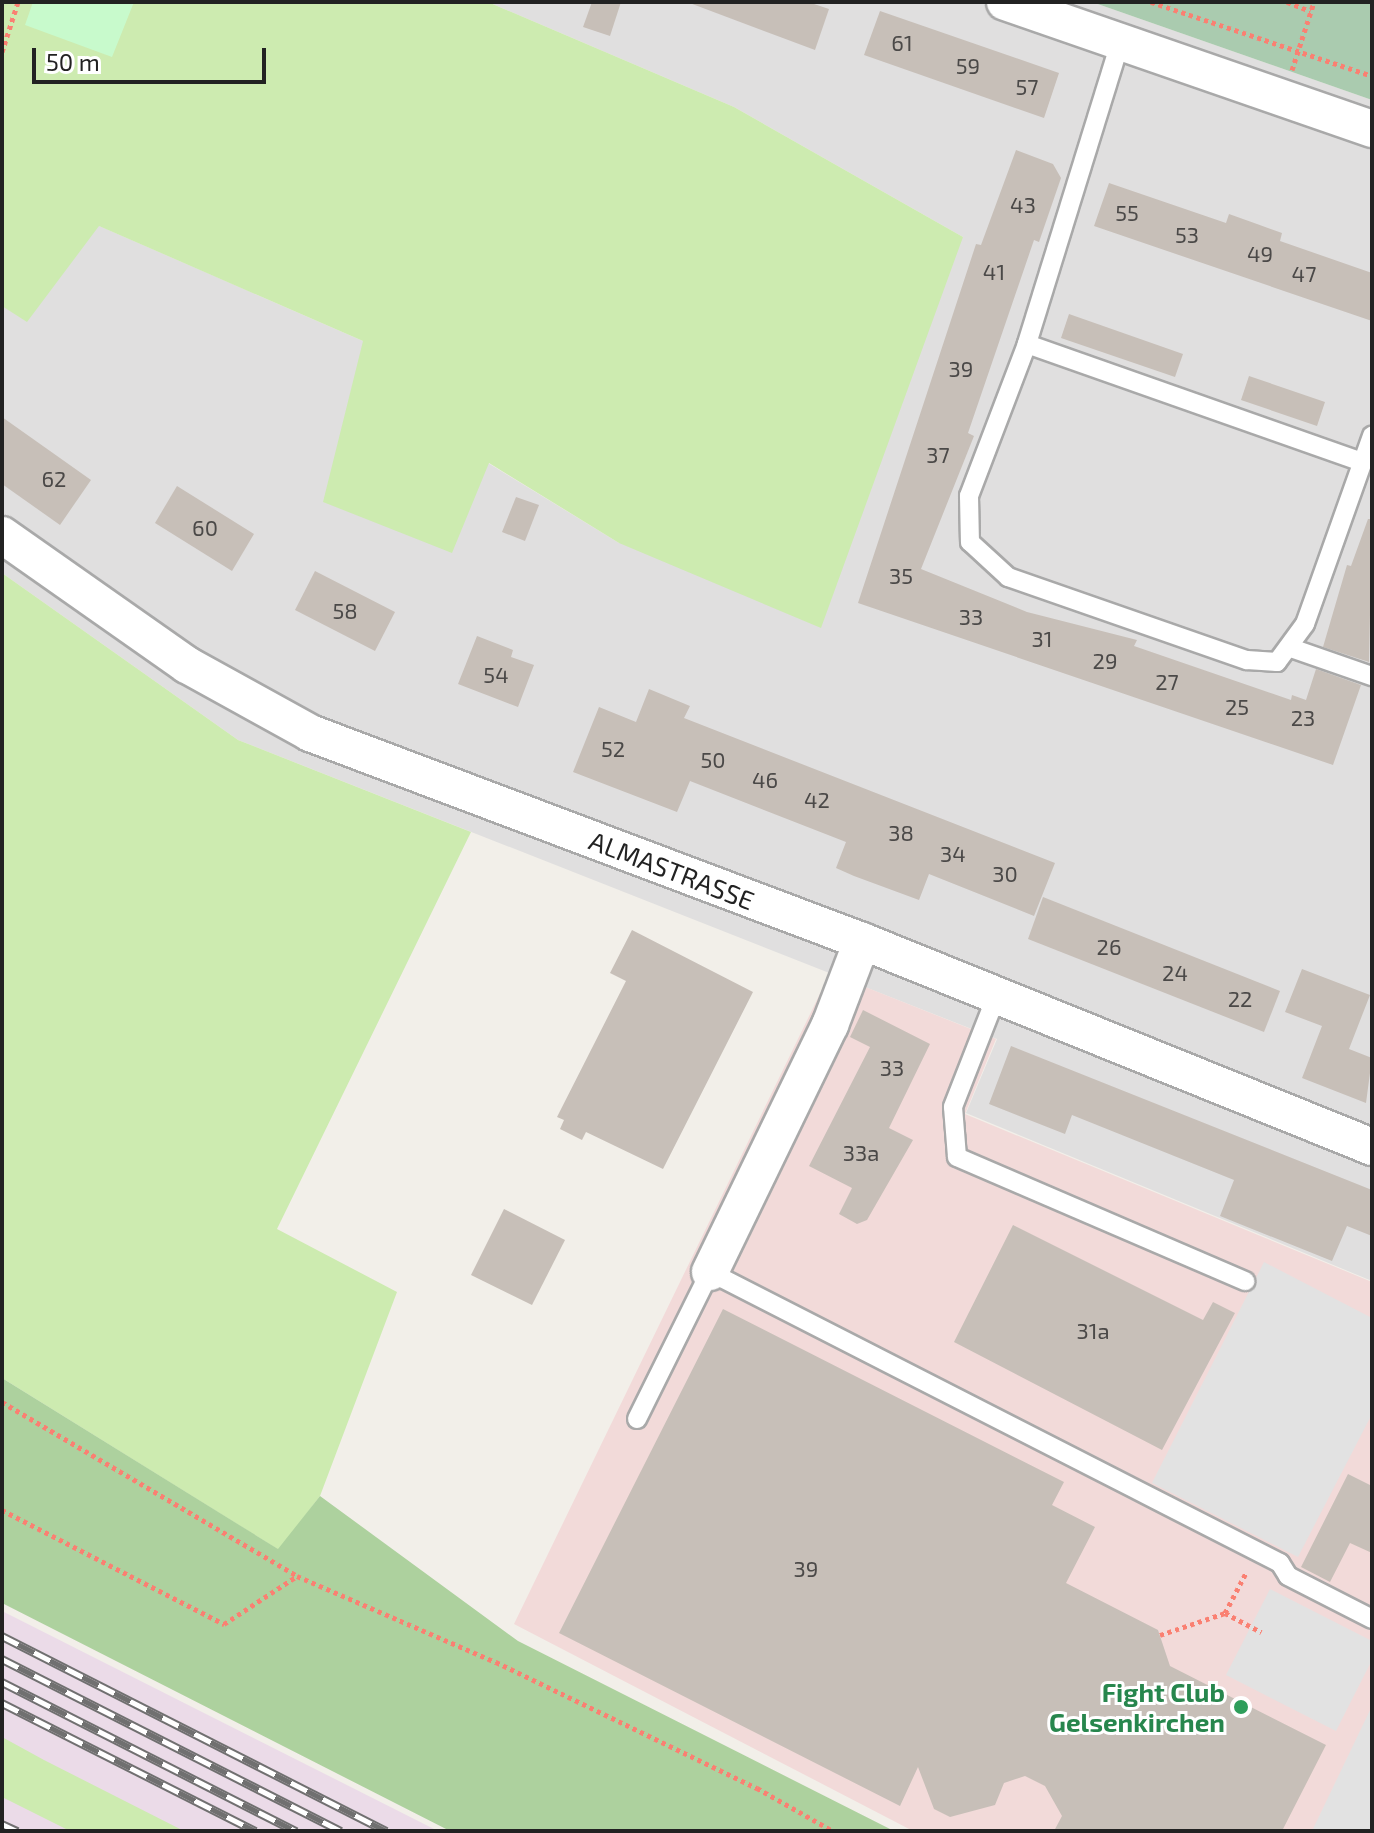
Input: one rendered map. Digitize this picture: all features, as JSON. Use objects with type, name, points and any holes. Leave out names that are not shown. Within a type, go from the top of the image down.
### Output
[{"type":"street","points":[[1017,4],[1120,43],[1372,129]]},
{"type":"street","name":"ALMASTRASSE","points":[[2,535],[187,665],[310,733],[862,941],[1372,1147]]},
{"type":"street","points":[[710,1272],[830,1025],[862,941]]},
{"type":"lane","points":[[1120,43],[1027,344],[969,496],[970,542],[1008,577],[1247,660],[1277,662],[1291,648],[1305,624],[1372,436]]},
{"type":"lane","points":[[1027,344],[1363,462]]},
{"type":"lane","points":[[1291,648],[1372,676]]},
{"type":"lane","points":[[996,997],[953,1107],[957,1157],[1245,1281]]},
{"type":"lane","points":[[637,1419],[710,1272],[1280,1563],[1288,1576],[1372,1619]]},
{"type":"path","points":[[2,52],[18,2]]},
{"type":"path","points":[[1151,2],[1372,76]]},
{"type":"path","points":[[1287,2],[1310,11]]},
{"type":"path","points":[[1300,42],[1314,2]]},
{"type":"path","points":[[2,1402],[297,1576],[496,1662],[757,1788],[833,1831]]},
{"type":"path","points":[[2,1510],[224,1624],[297,1576]]},
{"type":"path","points":[[1160,1635],[1225,1613],[1257,1553]]},
{"type":"path","points":[[1225,1613],[1261,1632]]},
{"type":"shaded area","points":[[2,2],[65,211],[363,341],[488,463],[619,543],[963,237],[734,107],[488,2],[1092,2],[1372,100],[1372,1281],[966,1113],[997,1039],[238,740],[2,573]]},
{"type":"shaded area","points":[[830,973],[996,1039],[965,1114],[1372,1282],[1372,1831],[913,1831],[514,1624]]},
{"type":"shaded area","points":[[1264,1262],[1372,1318],[1372,1414],[1298,1557],[1152,1483]]},
{"type":"shaded area","points":[[1270,1589],[1372,1641],[1372,1660],[1336,1731],[1226,1675]]},
{"type":"shaded area","points":[[2,1611],[438,1831],[2,1831]]},
{"type":"shaded area","points":[[1372,1706],[1372,1831],[1312,1831]]},
{"type":"green space","points":[[2,2],[488,2],[734,107],[963,237],[821,628],[619,543],[489,463],[452,553],[323,502],[363,341],[99,226],[27,322],[2,306]]},
{"type":"green space","points":[[33,2],[134,2],[112,57],[25,25]]},
{"type":"green space","points":[[1092,2],[1372,2],[1372,100]]},
{"type":"green space","points":[[2,573],[238,740],[471,832],[277,1229],[397,1292],[320,1496],[279,1550],[2,1378]]},
{"type":"green space","points":[[2,1378],[278,1549],[320,1496],[518,1641],[894,1831],[450,1831],[2,1603]]},
{"type":"green space","points":[[2,1737],[184,1831],[70,1831],[2,1797]]},
{"type":"building","points":[[592,2],[621,2],[610,36],[583,27]]},
{"type":"building","points":[[687,2],[808,2],[829,9],[815,50]]},
{"type":"building","points":[[880,11],[1059,73],[1044,118],[864,55]]},
{"type":"building","points":[[1016,150],[1053,164],[1061,178],[1039,242],[1034,240],[968,433],[974,436],[921,569],[1027,612],[1137,640],[1134,646],[1291,700],[1292,695],[1306,700],[1316,669],[1361,685],[1333,765],[858,603],[976,244],[981,245]]},
{"type":"building","points":[[1109,183],[1226,223],[1229,214],[1282,233],[1280,241],[1372,273],[1372,321],[1094,226]]},
{"type":"building","points":[[1069,314],[1183,354],[1175,377],[1061,338]]},
{"type":"building","points":[[1249,376],[1325,402],[1317,426],[1241,400]]},
{"type":"building","points":[[2,417],[91,480],[60,525],[2,484]]},
{"type":"building","points":[[177,486],[254,534],[232,571],[155,523]]},
{"type":"building","points":[[516,497],[539,505],[525,541],[502,532]]},
{"type":"building","points":[[1368,519],[1372,519],[1369,662],[1323,647],[1347,565],[1351,566]]},
{"type":"building","points":[[315,571],[395,612],[375,651],[295,610]]},
{"type":"building","points":[[477,636],[513,650],[511,657],[534,665],[518,707],[458,684]]},
{"type":"building","points":[[649,689],[690,706],[684,718],[1055,863],[1034,916],[929,874],[919,900],[854,876],[836,868],[846,842],[690,781],[677,812],[573,772],[599,707],[636,722]]},
{"type":"building","points":[[1043,897],[1280,991],[1264,1032],[1028,939]]},
{"type":"building","points":[[632,930],[753,992],[663,1169],[586,1132],[582,1140],[560,1129],[564,1120],[557,1117],[626,981],[610,973]]},
{"type":"building","points":[[1302,969],[1370,995],[1349,1049],[1372,1058],[1366,1103],[1302,1078],[1322,1026],[1285,1012]]},
{"type":"building","points":[[863,1010],[930,1044],[889,1128],[913,1140],[867,1220],[857,1224],[839,1214],[852,1188],[809,1166],[870,1047],[850,1037]]},
{"type":"building","points":[[1011,1046],[1372,1190],[1372,1236],[1347,1226],[1332,1261],[1220,1216],[1234,1180],[1072,1115],[1065,1134],[989,1104]]},
{"type":"building","points":[[504,1209],[565,1240],[532,1305],[471,1275]]},
{"type":"building","points":[[1013,1225],[1203,1320],[1213,1302],[1235,1313],[1162,1450],[954,1342]]},
{"type":"building","points":[[723,1309],[1064,1482],[1052,1505],[1095,1527],[1066,1583],[1158,1630],[1170,1666],[1326,1745],[1282,1831],[1054,1831],[1062,1816],[1045,1786],[1025,1776],[1004,1783],[995,1805],[950,1817],[934,1809],[918,1767],[900,1806],[559,1633]]},
{"type":"building","points":[[1348,1474],[1372,1486],[1372,1553],[1350,1543],[1330,1582],[1301,1567]]},
{"type":"railway","points":[[2,1636],[386,1831]]},
{"type":"railway","points":[[2,1659],[341,1831]]},
{"type":"railway","points":[[2,1682],[296,1831]]},
{"type":"railway","points":[[2,1703],[255,1831]]},
{"type":"railway","points":[[2,1824],[17,1831]]},
{"type":"place","name":"Fight Club Gelsenkirchen","points":[[1241,1707]]}]
